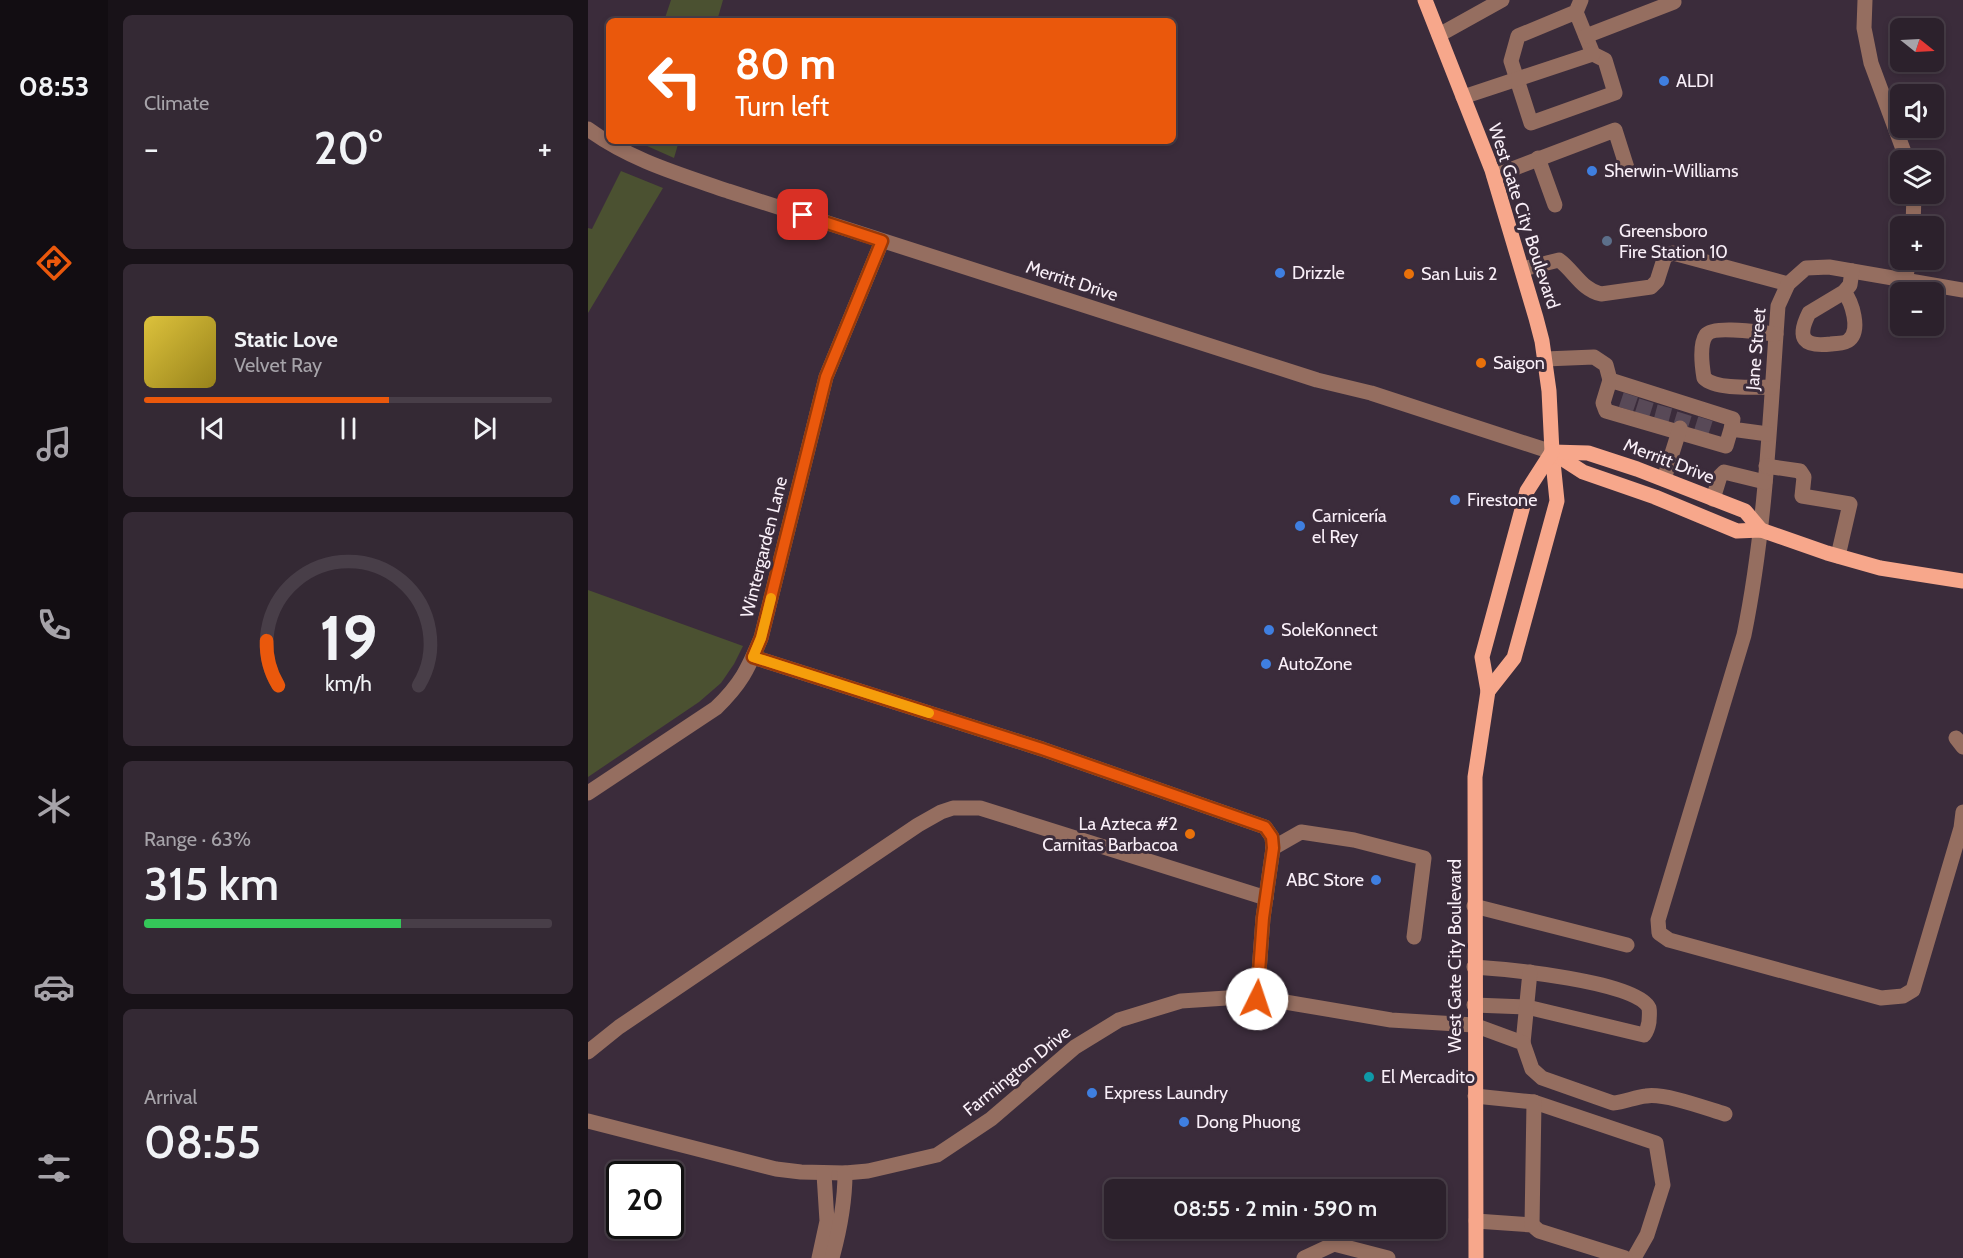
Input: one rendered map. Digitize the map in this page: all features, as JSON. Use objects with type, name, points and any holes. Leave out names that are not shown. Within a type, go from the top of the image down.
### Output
[{"type":"main road","name":"West Gate City Boulevard","points":[[1425,0],[1494,176],[1523,269],[1542,341],[1550,391],[1552,452],[1557,501],[1514,658],[1488,691]]},
{"type":"main road","name":"West Gate City Boulevard","points":[[1476,1258],[1474,906],[1476,777],[1488,691],[1482,657],[1527,491],[1552,452]]},
{"type":"main road","name":"Merritt Drive","points":[[1552,452],[1588,453],[1664,479],[1745,511],[1761,530]]},
{"type":"main road","name":"Merritt Drive","points":[[1552,452],[1583,472],[1655,497],[1737,531],[1761,530],[1880,568],[1963,581]]},
{"type":"street","points":[[1439,34],[1483,4],[1502,0]]},
{"type":"street","points":[[1586,36],[1674,2],[1673,0]]},
{"type":"street","points":[[1865,0],[1864,28],[1871,63],[1903,150]]},
{"type":"street","points":[[1579,6],[1593,54],[1605,60],[1616,93],[1531,123],[1510,62],[1518,36],[1579,6]]},
{"type":"street","points":[[1463,97],[1593,54]]},
{"type":"street","name":"Merritt Drive","points":[[588,129],[606,140]]},
{"type":"street","points":[[1494,176],[1615,130],[1628,171]]},
{"type":"street","name":"Merritt Drive","points":[[612,144],[647,163],[728,191],[1317,381],[1371,393],[1552,452]]},
{"type":"street","points":[[1538,158],[1555,205]]},
{"type":"street","name":"Wintergarden Lane","points":[[588,793],[716,708],[734,691],[753,657],[761,638],[826,377],[882,241]]},
{"type":"street","points":[[1523,269],[1559,260],[1574,277],[1593,292],[1601,294],[1652,286],[1657,280],[1665,256],[1673,253],[1788,284],[1806,268],[1829,267],[1963,290]]},
{"type":"street","points":[[1905,281],[1907,270]]},
{"type":"street","points":[[1844,292],[1850,285],[1852,272]]},
{"type":"street","name":"Jane Street","points":[[1788,284],[1778,306],[1761,530],[1752,600],[1744,635],[1658,920],[1659,933],[1669,940],[1881,998],[1903,996],[1913,990],[1963,812]]},
{"type":"street","points":[[1772,387],[1718,385],[1708,382],[1704,378],[1702,353],[1704,338],[1713,331],[1735,330],[1776,334]]},
{"type":"street","points":[[1545,359],[1594,357],[1606,365],[1610,380],[1603,404],[1606,411],[1624,413],[1726,446],[1733,419],[1666,402],[1632,391],[1610,380]]},
{"type":"street","points":[[1731,429],[1768,434]]},
{"type":"street","points":[[1664,479],[1679,430]]},
{"type":"street","points":[[1766,466],[1800,471],[1804,477],[1802,496],[1850,504],[1838,556]]},
{"type":"street","points":[[1713,499],[1720,476],[1724,472],[1765,482]]},
{"type":"street","points":[[753,657],[1042,749],[1265,827],[1272,837],[1273,848],[1257,999]]},
{"type":"street","points":[[588,1052],[619,1027],[885,847],[941,812],[953,808],[980,808],[1266,898]]},
{"type":"street","points":[[1273,848],[1301,832],[1354,840],[1424,858],[1414,937]]},
{"type":"street","points":[[1474,906],[1627,945]]},
{"type":"street","points":[[1474,967],[1524,971],[1587,982],[1637,998],[1645,1004],[1650,1014],[1647,1032],[1644,1035],[1521,1007],[1474,1005]]},
{"type":"street","points":[[1524,971],[1521,1007],[1523,1043],[1532,1069],[1549,1081],[1613,1103],[1646,1096],[1658,1096],[1725,1114]]},
{"type":"street","name":"Farmington Drive","points":[[588,1121],[776,1168],[824,1174],[845,1173],[868,1171],[937,1155],[992,1119],[1075,1047],[1119,1020],[1181,1001],[1242,997],[1391,1020],[1474,1025],[1523,1043]]},
{"type":"street","points":[[1475,1096],[1534,1102],[1656,1143],[1663,1185],[1647,1235],[1634,1258]]},
{"type":"street","points":[[1532,1225],[1534,1102]]},
{"type":"street","points":[[832,1258],[842,1222],[845,1173]]},
{"type":"street","points":[[819,1258],[827,1221],[824,1174]]},
{"type":"street","points":[[1476,1221],[1532,1225],[1539,1232],[1625,1258]]},
{"type":"street","points":[[1304,1258],[1334,1244],[1388,1258]]},
{"type":"green space","points":[[671,0],[723,0],[718,18],[665,18]]},
{"type":"green space","points":[[643,144],[678,144],[674,158]]},
{"type":"green space","points":[[621,171],[663,188],[588,313],[588,228],[592,229]]},
{"type":"green space","points":[[588,590],[743,646],[721,683],[699,702],[588,777]]},
{"type":"tunnel","points":[[1626,409],[1631,394]]},
{"type":"tunnel","points":[[1642,415],[1647,399]]},
{"type":"tunnel","points":[[1661,421],[1665,406]]},
{"type":"tunnel","points":[[1680,428],[1685,412]]},
{"type":"tunnel","points":[[1701,433],[1706,417]]},
{"type":"slow traffic","points":[[771,598],[761,638],[753,657],[929,713]]},
{"type":"place","name":"ALDI","points":[[1664,81]]},
{"type":"place","name":"Sherwin-Williams","points":[[1592,171]]},
{"type":"place","name":"Greensboro Fire Station 10","points":[[1607,241]]},
{"type":"place","name":"Drizzle","points":[[1280,273]]},
{"type":"place","name":"San Luis 2","points":[[1409,274]]},
{"type":"place","name":"Saigon","points":[[1481,363]]},
{"type":"place","name":"Firestone","points":[[1455,500]]},
{"type":"place","name":"Carnicería el Rey","points":[[1300,526]]},
{"type":"place","name":"SoleKonnect","points":[[1269,630]]},
{"type":"place","name":"AutoZone","points":[[1266,664]]},
{"type":"place","name":"La Azteca #2 Carnitas Barbacoa","points":[[1190,834]]},
{"type":"place","name":"ABC Store","points":[[1376,880]]},
{"type":"place","name":"El Mercadito","points":[[1369,1077]]},
{"type":"place","name":"Express Laundry","points":[[1092,1093]]},
{"type":"place","name":"Dong Phuong","points":[[1184,1122]]},
{"type":"route","points":[[803,215],[882,241],[826,377],[761,638],[753,657],[1042,749],[1265,827],[1272,837],[1273,848],[1263,918],[1257,999]]}]
